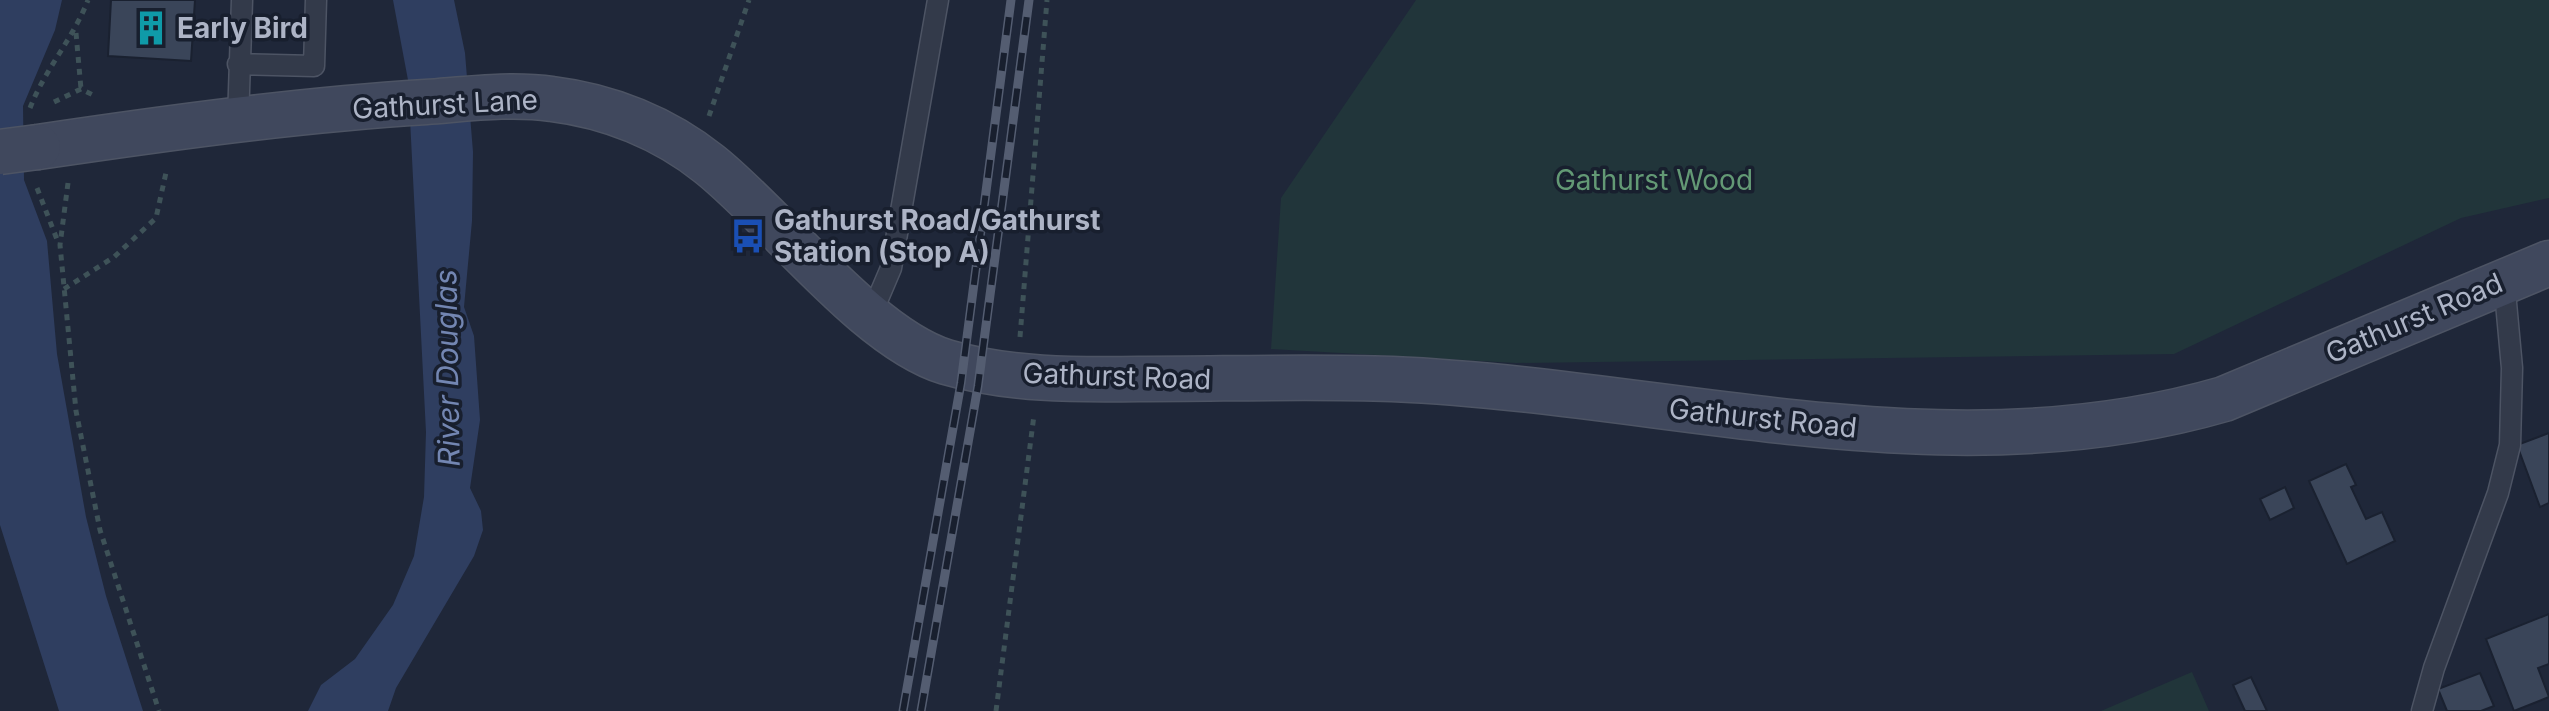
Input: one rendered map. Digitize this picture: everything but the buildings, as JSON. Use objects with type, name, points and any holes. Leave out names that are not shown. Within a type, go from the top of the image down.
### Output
[{"type":"main road","name":"Gathurst Lane","points":[[19,150],[380,104],[545,97],[587,105],[665,134],[696,153],[728,179],[871,315],[903,339],[949,363]]},
{"type":"main road","name":"Gathurst Road","points":[[949,363],[1028,376],[1390,379],[1569,395],[1842,430],[2048,431],[2112,425],[2224,399],[2549,263]]},
{"type":"lane","points":[[238,121],[242,0]]},
{"type":"lane","points":[[238,64],[314,66],[316,0]]},
{"type":"lane","points":[[871,315],[891,268],[938,0]]},
{"type":"lane","points":[[2422,711],[2434,668],[2498,493],[2510,445],[2512,368],[2504,281]]},
{"type":"path","points":[[696,153],[749,0]]},
{"type":"path","points":[[996,711],[1028,376],[1047,0]]},
{"type":"path","points":[[76,32],[81,89]]},
{"type":"path","points":[[64,289],[114,257],[156,218],[176,128]]},
{"type":"path","points":[[66,202],[60,245],[76,411],[100,530],[159,711]]},
{"type":"green space","name":"Gathurst Wood","points":[[1416,0],[2549,0],[2549,198],[2461,218],[2174,354],[1516,363],[1271,349],[1281,198]]},
{"type":"green space","points":[[2192,672],[2209,711],[2101,711]]},
{"type":"water","points":[[0,0],[62,0],[55,30],[23,106],[24,180],[47,241],[57,354],[86,517],[106,596],[143,711],[59,711],[0,525]]},
{"type":"water","name":"River Douglas","points":[[393,0],[454,0],[465,53],[473,152],[472,221],[464,307],[474,336],[480,420],[470,488],[481,511],[483,530],[474,556],[396,688],[388,711],[308,711],[321,685],[355,659],[393,605],[414,556],[424,497],[426,432],[408,80]]},
{"type":"railway","points":[[903,711],[961,383],[1011,0]]},
{"type":"railway","points":[[921,711],[978,386],[1029,0]]},
{"type":"place","name":"Early Bird","points":[[151,28]]},
{"type":"place","name":"Gathurst Road/Gathurst Station (Stop A)","points":[[748,236]]}]
